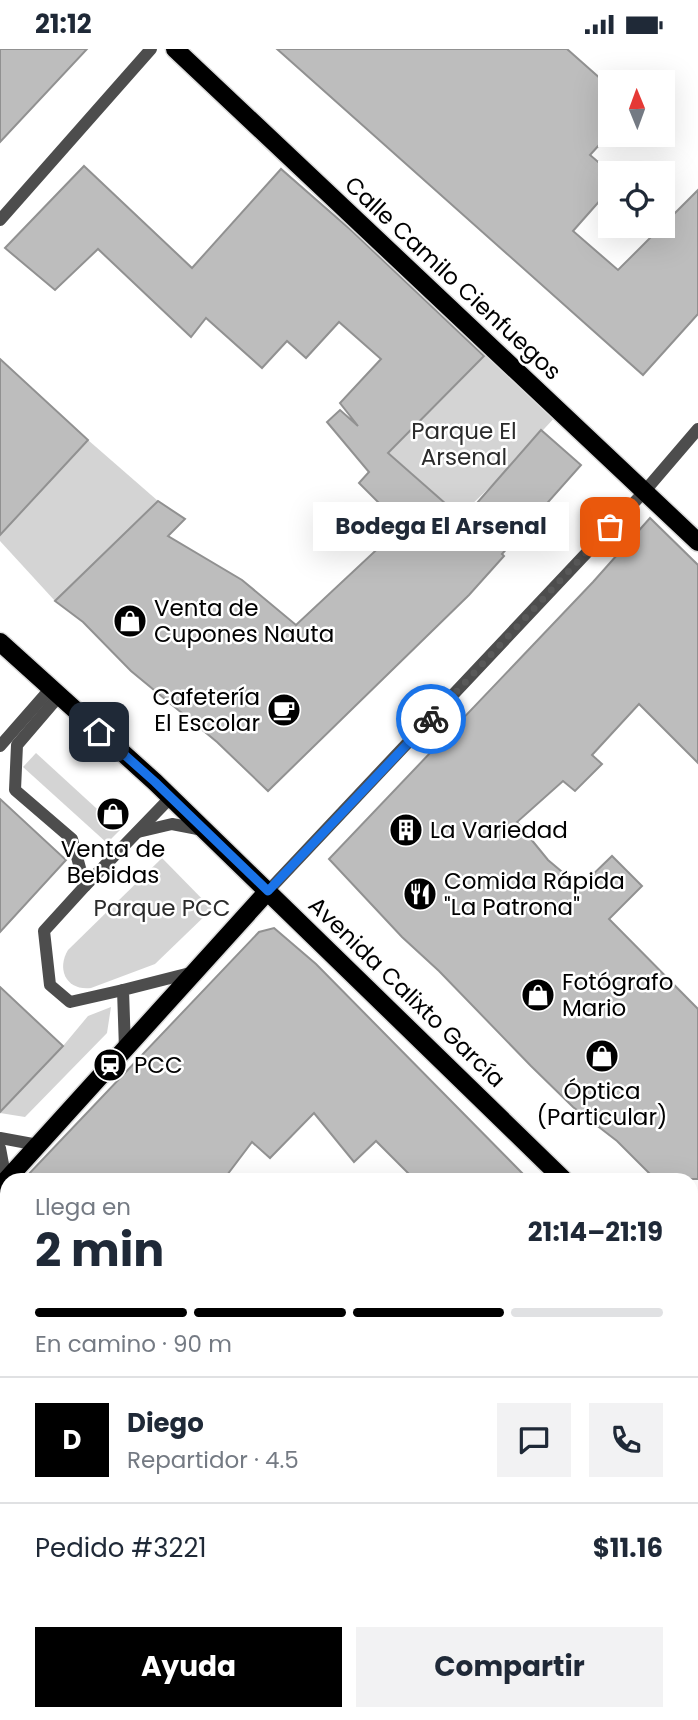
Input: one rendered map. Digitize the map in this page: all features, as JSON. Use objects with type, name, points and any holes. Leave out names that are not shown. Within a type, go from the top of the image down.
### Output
[{"type":"main road","name":"Calle Camilo Cienfuegos","points":[[175,49],[698,542]]},
{"type":"main road","name":"Avenida Calixto García","points":[[0,642],[171,797],[558,1173]]},
{"type":"main road","points":[[12,1173],[268,891]]},
{"type":"street","points":[[0,220],[151,49]]},
{"type":"street","points":[[268,891],[644,492],[698,429]]},
{"type":"street","points":[[0,746],[55,692]]},
{"type":"street","points":[[55,692],[17,745],[15,790],[72,839],[85,886]]},
{"type":"street","points":[[171,797],[44,931],[50,985],[70,1002],[195,972]]},
{"type":"street","points":[[138,832],[172,824],[204,830]]},
{"type":"street","points":[[122,990],[125,1049]]},
{"type":"street","points":[[0,1138],[38,1145]]},
{"type":"street","points":[[0,1148],[5,1173]]},
{"type":"green space","name":"Parque El Arsenal","points":[[489,351],[557,415],[460,516],[389,453]]},
{"type":"green space","points":[[88,440],[158,501],[55,601],[0,541],[0,535]]},
{"type":"green space","points":[[36,753],[120,830],[107,843],[23,767]]},
{"type":"green space","name":"Parque PCC","points":[[162,858],[212,909],[155,964],[91,988],[70,983],[63,965],[68,950]]},
{"type":"green space","points":[[111,1007],[107,1033],[25,1117],[0,1113],[88,1016]]},
{"type":"building","points":[[0,49],[87,49],[0,142]]},
{"type":"building","points":[[277,49],[567,49],[598,76],[598,146],[590,155],[598,162],[598,203],[573,231],[618,270],[650,238],[675,238],[675,213],[698,190],[698,314],[643,375]]},
{"type":"building","points":[[84,166],[192,268],[281,169],[352,231],[484,356],[388,453],[463,519],[541,430],[581,465],[469,595],[268,791],[217,742],[131,671],[83,622],[55,601],[158,501],[185,519],[168,536],[242,580],[296,625],[402,526],[359,483],[369,472],[327,422],[340,410],[358,426],[340,403],[381,359],[339,322],[306,358],[287,341],[262,368],[206,318],[191,337],[98,249],[55,290],[5,248]]},
{"type":"building","points":[[0,359],[88,440],[0,535]]},
{"type":"building","points":[[650,518],[698,565],[698,763],[639,704],[592,755],[602,764],[575,791],[563,781],[517,822],[548,860],[580,887],[612,856],[642,886],[609,919],[698,1009],[698,1173],[649,1173],[617,1141],[573,1107],[531,1066],[439,971],[402,937],[329,859],[593,582]]},
{"type":"building","points":[[0,799],[66,860],[0,932]]},
{"type":"building","points":[[274,928],[316,964],[522,1173],[408,1173],[376,1141],[354,1162],[314,1113],[270,1158],[252,1142],[229,1173],[30,1173],[259,932]]},
{"type":"building","points":[[0,987],[63,1046],[0,1112]]},
{"type":"way so far","points":[[431,719],[610,527]]},
{"type":"place","name":"Bodega El Arsenal","points":[[610,527]]},
{"type":"place","name":"Venta de Cupones Nauta","points":[[130,621]]},
{"type":"place","name":"Cafetería El Escolar","points":[[284,710]]},
{"type":"place","name":"Venta de Bebidas","points":[[113,814]]},
{"type":"place","name":"La Variedad","points":[[406,830]]},
{"type":"place","name":"Comida Rápida \"La Patrona\"","points":[[420,894]]},
{"type":"place","name":"Fotógrafo Mario","points":[[538,995]]},
{"type":"place","name":"Óptica (Particular)","points":[[602,1056]]},
{"type":"place","name":"PCC","points":[[110,1065]]},
{"type":"route","points":[[99,732],[268,891],[431,719]]}]
